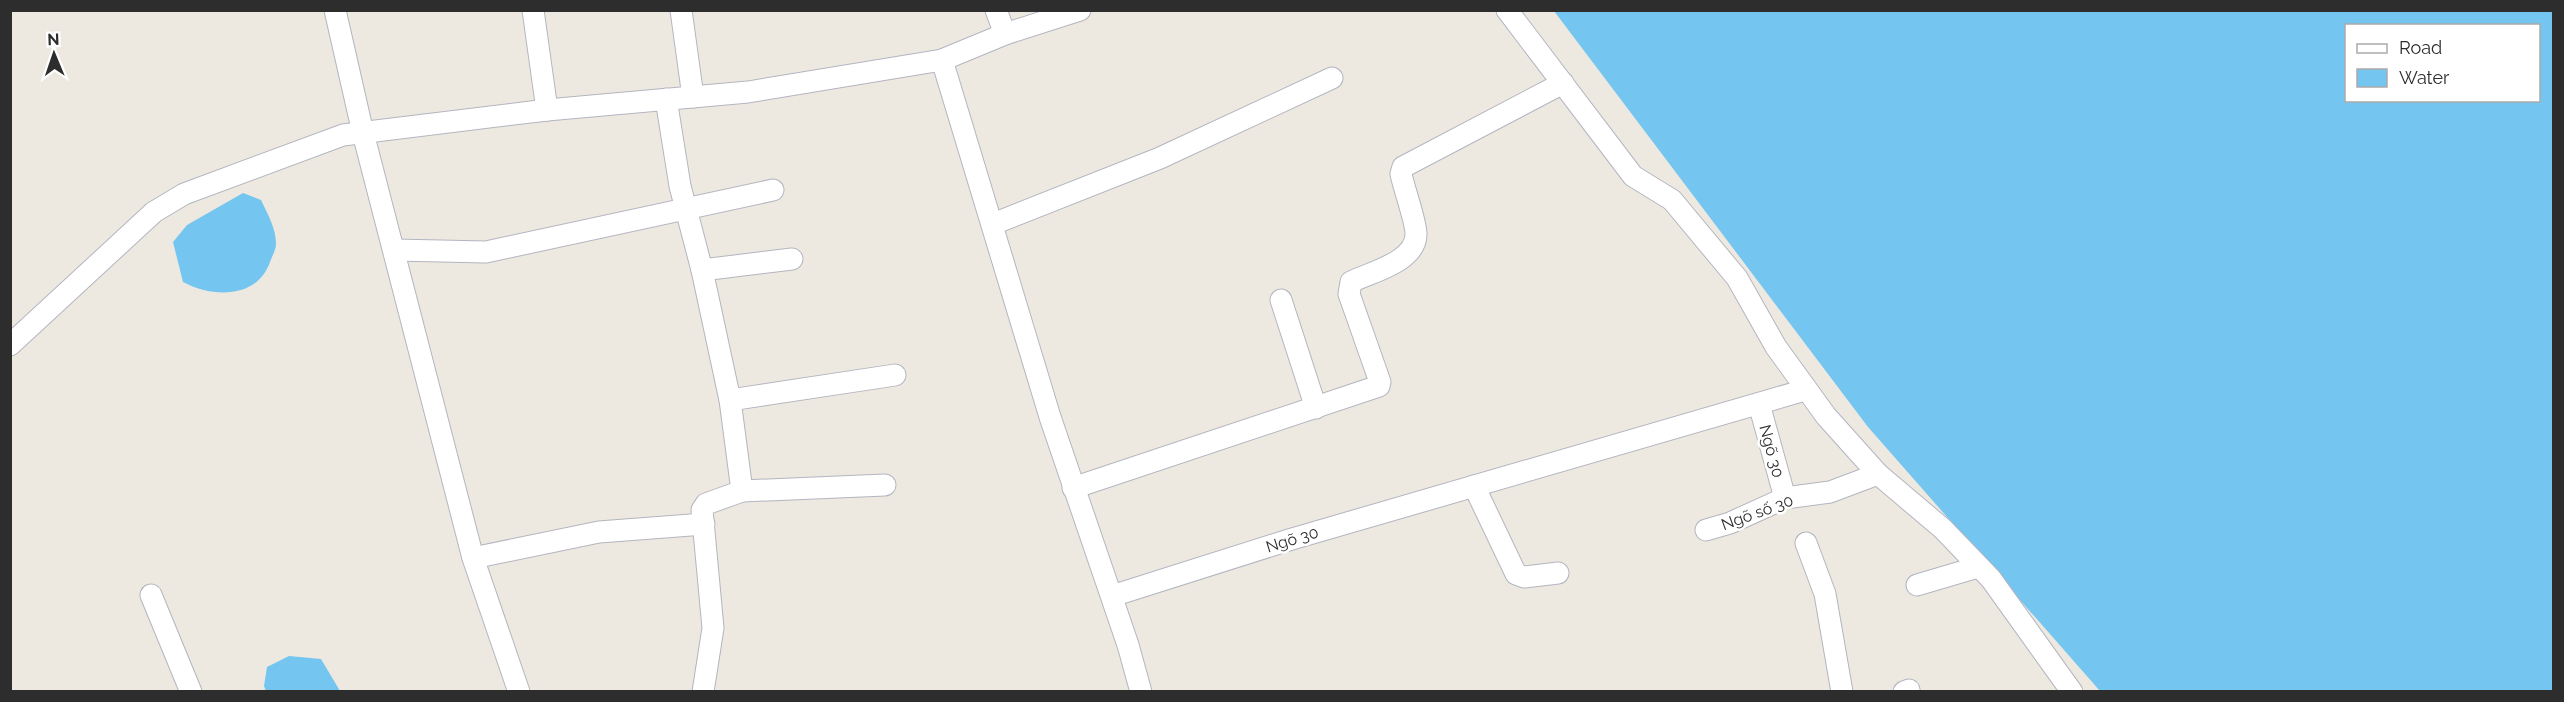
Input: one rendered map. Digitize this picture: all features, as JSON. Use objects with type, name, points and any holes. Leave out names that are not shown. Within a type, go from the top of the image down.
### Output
[{"type":"street","points":[[335,10],[363,133],[473,558],[519,692]]},
{"type":"street","points":[[532,10],[548,110]]},
{"type":"street","points":[[681,10],[693,97]]},
{"type":"street","points":[[996,10],[1005,34]]},
{"type":"street","points":[[10,345],[154,212],[184,194],[343,135],[548,110],[748,92],[942,60],[1005,34],[1080,10]]},
{"type":"street","points":[[1507,10],[1633,176],[1672,200],[1737,278],[1776,347],[1806,390],[1878,474],[1943,530],[1991,579],[2072,692]]},
{"type":"street","points":[[942,60],[1073,488],[1112,597],[1141,692]]},
{"type":"street","points":[[993,224],[1160,158],[1332,78]]},
{"type":"street","points":[[1073,488],[1380,385],[1349,294],[1349,285],[1358,278],[1401,259],[1412,248],[1416,234],[1401,174],[1403,166],[1563,83]]},
{"type":"street","points":[[666,99],[686,207],[730,400],[742,491]]},
{"type":"street","points":[[394,250],[486,252],[773,190]]},
{"type":"street","points":[[702,270],[792,259]]},
{"type":"street","points":[[1281,300],[1316,408]]},
{"type":"street","points":[[730,400],[895,375]]},
{"type":"street","name":"Ngõ 30","points":[[1112,597],[1213,563],[1806,390]]},
{"type":"street","name":"Ngõ 30","points":[[1759,404],[1785,498]]},
{"type":"street","name":"Ngõ số 30","points":[[1706,530],[1730,524],[1785,498],[1830,492],[1878,474]]},
{"type":"street","points":[[703,692],[713,628],[702,510],[706,504],[742,491],[885,485]]},
{"type":"street","points":[[1474,486],[1516,574],[1524,577],[1558,573]]},
{"type":"street","points":[[473,558],[599,532],[704,524]]},
{"type":"street","points":[[1806,543],[1826,594],[1842,692]]},
{"type":"street","points":[[1917,585],[1978,567]]},
{"type":"street","points":[[151,595],[191,692]]},
{"type":"water","points":[[1554,11],[2553,11],[2553,691],[2100,691],[1868,427]]},
{"type":"water","points":[[243,193],[261,200],[275,232],[275,248],[264,274],[245,289],[233,292],[207,291],[183,282],[173,242],[187,225]]},
{"type":"water","points":[[289,656],[321,659],[340,691],[266,691],[264,686],[267,667]]}]
